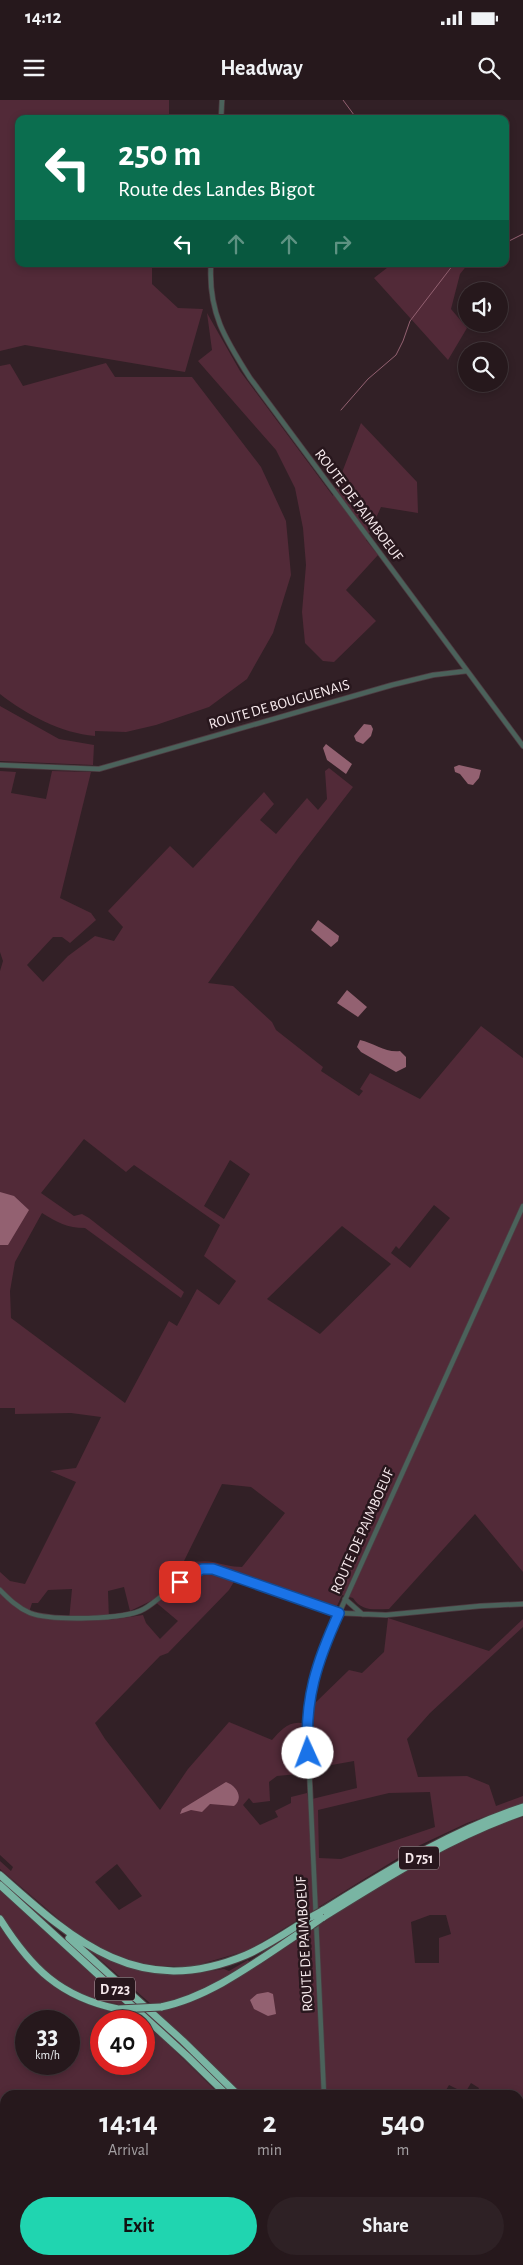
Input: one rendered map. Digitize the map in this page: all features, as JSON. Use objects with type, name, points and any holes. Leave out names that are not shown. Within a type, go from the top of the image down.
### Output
[{"type":"highway","name":"D 751","points":[[0,1919],[29,1960],[51,1981],[83,1999],[118,2008],[161,2007],[187,2000],[208,1990],[311,1921],[439,1841],[482,1821],[523,1807]]},
{"type":"highway","name":"D 751","points":[[322,1914],[425,1854],[470,1833],[523,1812]]},
{"type":"highway","name":"D 723","points":[[0,1875],[182,2041],[233,2090]]},
{"type":"highway","name":"D 723","points":[[0,1885],[222,2090]]},
{"type":"highway","name":"D 751","points":[[27,1899],[63,1929],[92,1949],[125,1963],[155,1969],[187,1970],[230,1961],[262,1948],[311,1921]]},
{"type":"street","points":[[221,115],[222,100]]},
{"type":"street","name":"ROUTE DE PAIMBOEUF","points":[[211,267],[210,286],[213,306],[229,346],[250,378],[523,746]]},
{"type":"street","name":"ROUTE DE BOUGUENAIS","points":[[0,765],[99,769],[392,685],[433,675],[467,671]]},
{"type":"street","name":"ROUTE DE PAIMBOEUF","points":[[324,2090],[308,1730],[308,1707],[314,1677],[321,1654],[339,1613],[523,1206]]},
{"type":"street","points":[[0,1590],[18,1607],[43,1616],[80,1618],[128,1615],[143,1610],[196,1571],[208,1568],[339,1613],[364,1615],[523,1604]]},
{"type":"street","points":[[346,1599],[364,1615]]},
{"type":"shaded area","points":[[0,100],[169,100],[169,115],[15,115],[15,267],[152,267],[152,284],[178,308],[203,309],[185,372],[25,345],[0,351]]},
{"type":"shaded area","points":[[388,267],[466,267],[460,274],[451,309],[458,317],[458,332],[465,332],[448,360],[374,278]]},
{"type":"shaded area","points":[[207,313],[240,371],[333,496],[361,423],[417,482],[418,513],[381,507],[366,540],[378,555],[346,590],[376,621],[334,662],[323,661],[305,643],[302,612],[306,565],[303,528],[295,488],[276,450],[198,361],[212,350]]},
{"type":"shaded area","points":[[106,363],[115,377],[192,377],[261,467],[286,521],[291,575],[273,633],[247,679],[209,707],[156,725],[126,732],[95,731],[95,736],[70,731],[45,722],[21,709],[0,694],[0,366],[10,364],[23,386]]},
{"type":"shaded area","points":[[0,706],[59,739],[94,745],[93,765],[0,761]]},
{"type":"shaded area","points":[[364,724],[371,725],[373,729],[371,736],[363,744],[356,741],[354,736]]},
{"type":"shaded area","points":[[326,744],[352,764],[346,774],[327,760],[323,748]]},
{"type":"shaded area","points":[[459,765],[481,770],[479,778],[473,785],[468,784],[460,774],[455,772],[454,767]]},
{"type":"shaded area","points":[[329,768],[353,787],[299,857],[208,983],[233,986],[272,1022],[276,1030],[323,1067],[321,1071],[359,1096],[363,1091],[360,1089],[370,1073],[420,1099],[481,1026],[523,1058],[523,1572],[475,1514],[389,1609],[364,1608],[353,1598],[342,1595],[332,1617],[235,1580],[229,1590],[168,1653],[160,1656],[95,1723],[105,1739],[160,1810],[188,1769],[229,1722],[272,1740],[286,1726],[295,1723],[306,1724],[308,1773],[277,1776],[269,1782],[270,1801],[253,1803],[249,1798],[243,1805],[260,1825],[278,1817],[275,1811],[291,1803],[291,1797],[307,1793],[308,1800],[357,1788],[354,1761],[315,1768],[313,1705],[349,1670],[362,1673],[384,1652],[388,1618],[489,1651],[523,1619],[523,1627],[430,1713],[407,1739],[418,1777],[467,1776],[489,1785],[496,1806],[523,1796],[523,1803],[467,1823],[416,1847],[249,1950],[194,1966],[160,1966],[147,1971],[190,1974],[224,1969],[229,1971],[248,1960],[253,1968],[418,1863],[487,1829],[523,1817],[523,2090],[478,2090],[479,2088],[471,2083],[467,2090],[459,2090],[449,2085],[446,2090],[236,2090],[158,2014],[151,2004],[88,1949],[82,1939],[0,1869],[0,1861],[11,1871],[13,1867],[0,1855],[0,1572],[10,1581],[25,1584],[76,1482],[50,1471],[76,1468],[101,1417],[71,1413],[15,1414],[15,1408],[0,1408],[0,971],[3,961],[0,952],[0,771],[16,772],[11,793],[46,799],[52,771],[91,772],[60,898],[91,913],[96,920],[70,943],[62,937],[53,937],[27,965],[43,982],[68,956],[95,936],[114,941],[123,927],[108,911],[170,846],[193,868],[264,792],[274,804],[260,820],[276,834],[307,798],[318,810],[327,799],[325,771]],"holes":[[[84,1139],[126,1172],[134,1165],[220,1225],[204,1256],[236,1281],[219,1305],[197,1289],[177,1326],[169,1321],[125,1403],[11,1318],[10,1291],[15,1262],[42,1213],[62,1224],[85,1228],[181,1298],[184,1292],[89,1218],[82,1214],[74,1216],[41,1193]],[[230,1160],[250,1174],[224,1219],[204,1206]],[[434,1205],[450,1218],[410,1268],[391,1253],[396,1246],[399,1249]],[[342,1226],[391,1264],[320,1334],[267,1299]],[[222,1484],[251,1487],[285,1513],[242,1567],[209,1561],[184,1561]],[[124,1587],[130,1611],[153,1600],[178,1621],[160,1639],[146,1623],[143,1615],[109,1620],[108,1591]],[[72,1589],[69,1620],[28,1615],[32,1603],[38,1603],[48,1590]],[[430,1792],[435,1827],[341,1859],[319,1858],[318,1810],[389,1793]],[[117,1864],[142,1896],[119,1910],[95,1882]],[[430,1915],[446,1915],[451,1934],[439,1938],[439,1963],[415,1963],[411,1922]]]},
{"type":"shaded area","points":[[318,920],[339,936],[338,941],[331,947],[311,930]]},
{"type":"shaded area","points":[[347,990],[367,1007],[358,1017],[337,1003]]},
{"type":"shaded area","points":[[360,1040],[390,1051],[400,1051],[406,1057],[406,1067],[396,1072],[361,1052],[357,1047]]},
{"type":"shaded area","points":[[0,1192],[14,1196],[29,1210],[8,1245],[0,1245]]},
{"type":"shaded area","points":[[226,1782],[238,1792],[239,1799],[234,1806],[210,1804],[202,1812],[191,1810],[180,1814],[182,1809]]},
{"type":"shaded area","points":[[0,1890],[125,2005],[108,2002],[76,1991],[62,1984],[37,1963],[1,1917]]},
{"type":"shaded area","points":[[0,1925],[20,1953],[43,1978],[56,1988],[85,2004],[104,2010],[90,2010],[90,2075],[155,2075],[155,2032],[215,2090],[0,2090]]},
{"type":"shaded area","points":[[268,1992],[273,1994],[276,2014],[268,2016],[254,2009],[250,2000],[257,1994]]},
{"type":"waterway","points":[[343,100],[354,115]]},
{"type":"waterway","points":[[509,241],[523,234]]},
{"type":"waterway","points":[[341,410],[368,379],[396,355],[410,321],[451,267]]},
{"type":"route","points":[[180,1582],[196,1571],[208,1568],[339,1613],[321,1654],[314,1677],[308,1707],[308,1753]]}]
